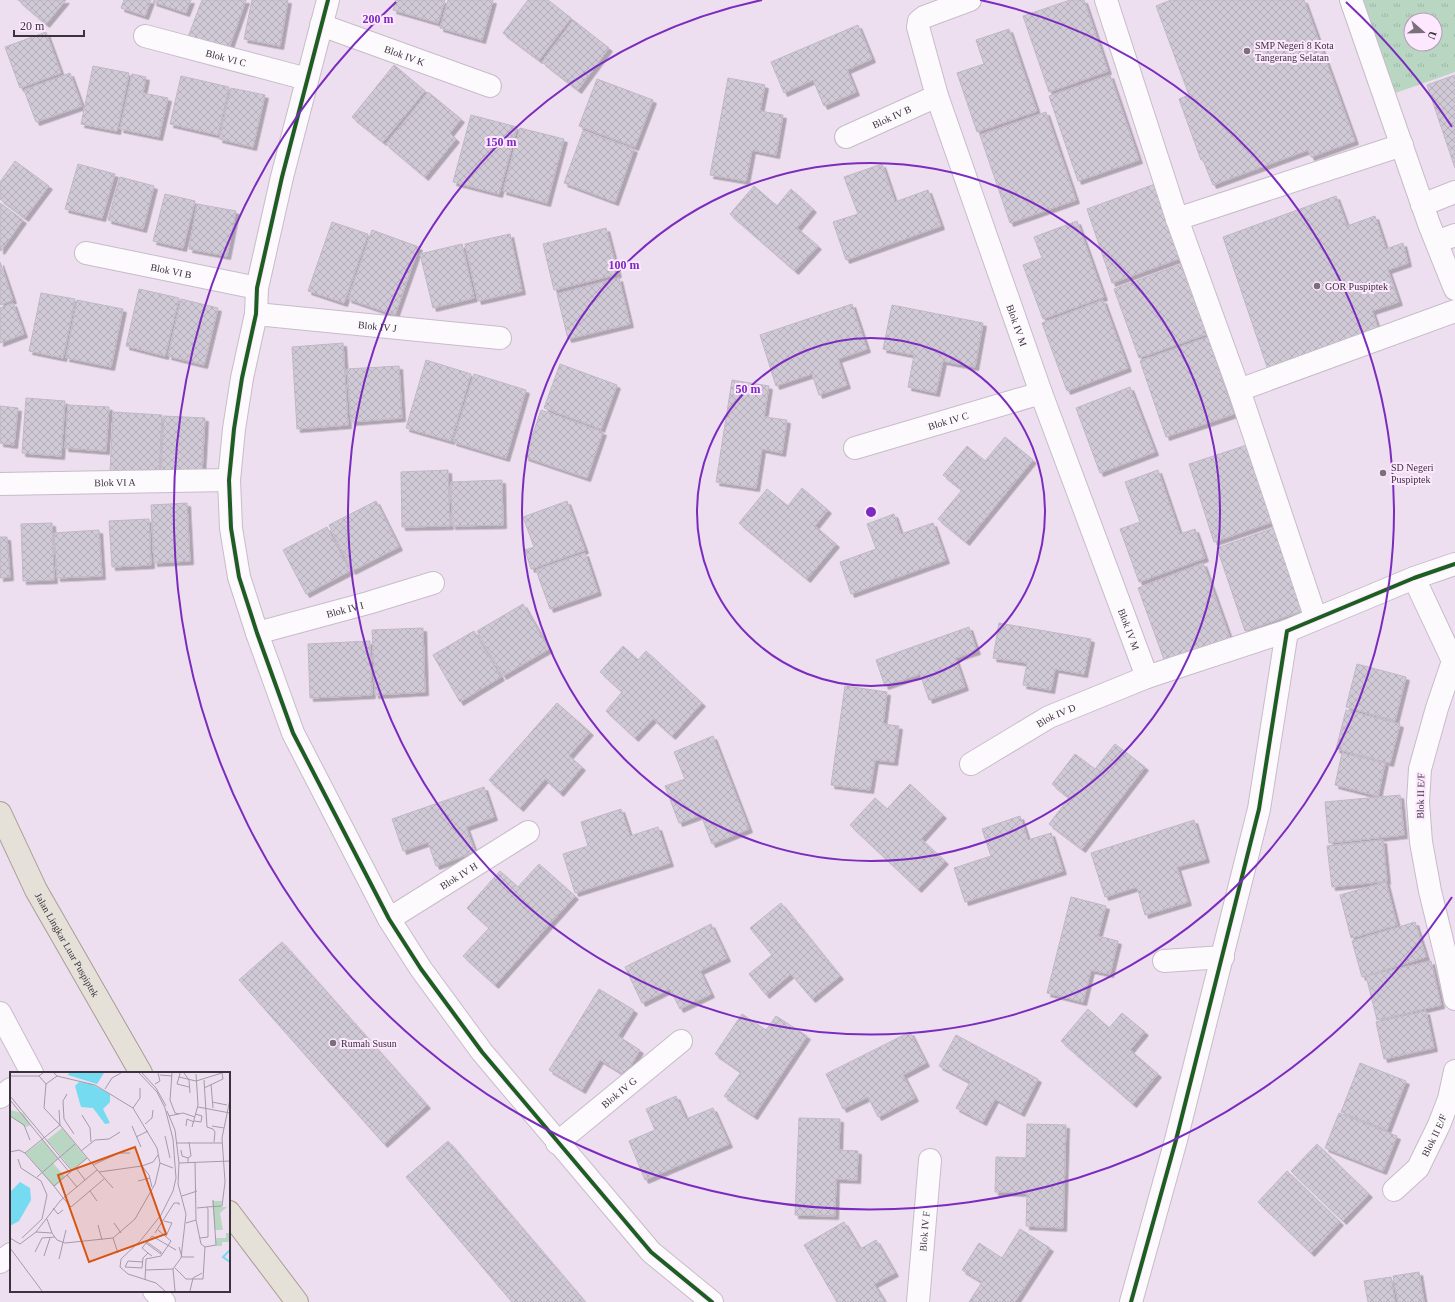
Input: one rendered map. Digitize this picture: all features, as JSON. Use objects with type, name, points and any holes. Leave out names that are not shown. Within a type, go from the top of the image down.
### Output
[{"type":"main road","name":"Jalan Lingkar Luar Puspiptek","points":[[0,813],[36,890],[140,1072]]},
{"type":"main road","points":[[230,1213],[297,1302]]},
{"type":"street","points":[[328,0],[282,177],[257,288],[256,314],[242,378],[234,429],[229,480],[231,528],[238,570],[257,633],[294,733],[390,919],[421,969],[482,1052],[557,1143],[651,1252],[712,1302]]},
{"type":"street","name":"Blok IV M","points":[[970,0],[924,18],[919,21],[918,27],[937,96],[1041,393],[1147,678]]},
{"type":"street","points":[[1106,0],[1177,219],[1239,390],[1316,619]]},
{"type":"street","points":[[1351,0],[1422,204],[1446,238],[1455,289]]},
{"type":"street","name":"Blok IV K","points":[[321,25],[490,86]]},
{"type":"street","name":"Blok VI C","points":[[145,36],[307,78]]},
{"type":"street","name":"Blok IV B","points":[[846,137],[937,96]]},
{"type":"street","points":[[1177,219],[1402,145]]},
{"type":"street","points":[[1422,204],[1455,192]]},
{"type":"street","name":"Blok VI B","points":[[86,253],[257,288]]},
{"type":"street","points":[[1239,390],[1455,311]]},
{"type":"street","name":"Blok IV J","points":[[256,314],[500,338]]},
{"type":"street","name":"Blok IV C","points":[[855,448],[1041,393]]},
{"type":"street","name":"Blok VI A","points":[[0,484],[229,480]]},
{"type":"street","name":"Blok IV D","points":[[971,764],[1049,717],[1147,678],[1287,631],[1414,578],[1455,564]]},
{"type":"street","name":"Blok II E/F","points":[[1414,578],[1454,660],[1437,708],[1420,769],[1418,802],[1421,842],[1430,891],[1455,999]]},
{"type":"street","name":"Blok IV I","points":[[257,633],[368,603],[432,583]]},
{"type":"street","points":[[1131,1302],[1176,1140],[1259,809],[1287,631]]},
{"type":"street","name":"Blok IV H","points":[[390,919],[528,832]]},
{"type":"street","points":[[1164,961],[1223,957]]},
{"type":"street","points":[[0,1013],[31,1072]]},
{"type":"street","name":"Blok IV G","points":[[557,1143],[681,1041]]},
{"type":"street","name":"Blok II E/F","points":[[1394,1190],[1418,1168],[1439,1125],[1449,1100],[1455,1071]]},
{"type":"street","points":[[0,1097],[10,1090]]},
{"type":"street","name":"Blok IV F","points":[[918,1302],[930,1160]]},
{"type":"street","points":[[0,1262],[10,1255]]},
{"type":"street","points":[[155,1292],[164,1302]]},
{"type":"green space","points":[[1351,0],[1455,0],[1455,72],[1384,97]]},
{"type":"building","points":[[18,0],[66,0],[46,24]]},
{"type":"building","points":[[124,0],[151,0],[145,16],[121,8]]},
{"type":"building","points":[[154,0],[191,0],[186,13],[153,2]]},
{"type":"building","points":[[202,0],[246,0],[228,51],[188,37]]},
{"type":"building","points":[[252,0],[288,0],[280,46],[244,39]]},
{"type":"building","points":[[396,0],[445,0],[438,23],[393,10]]},
{"type":"building","points":[[448,0],[493,0],[482,40],[440,28]]},
{"type":"building","points":[[528,0],[548,0],[571,18],[539,60],[503,33]]},
{"type":"building","points":[[1070,0],[1084,0],[1108,71],[1049,92],[1023,16]]},
{"type":"building","name":"SMP Negeri 8 Kota Tangerang Selatan","points":[[1171,0],[1304,0],[1355,141],[1311,157],[1308,150],[1213,185],[1203,160],[1201,160],[1179,99],[1189,95],[1156,6]]},
{"type":"building","points":[[573,20],[609,48],[578,90],[542,62]]},
{"type":"building","points":[[858,25],[872,59],[847,70],[856,92],[824,106],[813,80],[784,93],[771,62]]},
{"type":"building","points":[[1009,29],[1037,111],[977,132],[957,73],[984,64],[976,40]]},
{"type":"building","points":[[46,32],[61,73],[20,88],[5,47]]},
{"type":"building","points":[[394,65],[425,91],[383,142],[352,117]]},
{"type":"building","points":[[93,66],[129,73],[117,131],[81,124]]},
{"type":"building","points":[[70,73],[82,106],[36,122],[24,90]]},
{"type":"building","points":[[132,74],[146,77],[143,93],[168,98],[159,137],[120,129]]},
{"type":"building","points":[[1110,75],[1139,160],[1078,181],[1049,96]]},
{"type":"building","points":[[1455,75],[1455,168],[1427,85]]},
{"type":"building","points":[[181,76],[229,87],[218,135],[170,124]]},
{"type":"building","points":[[728,78],[765,85],[760,111],[783,115],[776,155],[752,150],[746,181],[710,175]]},
{"type":"building","points":[[597,79],[653,100],[635,147],[579,126]]},
{"type":"building","points":[[231,88],[265,95],[253,147],[219,139]]},
{"type":"building","points":[[428,92],[461,119],[450,133],[456,139],[425,177],[386,144]]},
{"type":"building","points":[[1046,112],[1076,200],[1010,223],[980,135]]},
{"type":"building","points":[[471,115],[517,127],[499,194],[453,182]]},
{"type":"building","points":[[520,128],[564,139],[547,203],[503,191]]},
{"type":"building","points":[[583,131],[634,149],[615,202],[564,183]]},
{"type":"building","points":[[15,161],[49,186],[25,218],[0,199],[0,182]]},
{"type":"building","points":[[78,164],[115,174],[102,218],[65,209]]},
{"type":"building","points":[[882,164],[895,202],[928,190],[941,226],[846,260],[833,222],[858,214],[844,177]]},
{"type":"building","points":[[120,177],[154,186],[143,229],[108,220]]},
{"type":"building","points":[[1155,184],[1181,258],[1112,283],[1087,209]]},
{"type":"building","points":[[754,186],[777,206],[791,189],[813,209],[797,228],[818,246],[795,271],[730,214]]},
{"type":"building","points":[[165,194],[195,201],[183,248],[153,241]]},
{"type":"building","name":"GOR Puspiptek","points":[[1336,196],[1347,226],[1375,216],[1386,249],[1403,243],[1408,263],[1388,270],[1399,302],[1372,311],[1380,334],[1269,373],[1223,237]]},
{"type":"building","points":[[0,203],[23,220],[1,251],[0,250]]},
{"type":"building","points":[[197,204],[236,211],[227,256],[189,249]]},
{"type":"building","points":[[1077,221],[1104,297],[1043,319],[1023,265],[1042,258],[1034,237]]},
{"type":"building","points":[[332,222],[368,234],[344,303],[308,291]]},
{"type":"building","points":[[606,228],[618,274],[554,290],[543,244]]},
{"type":"building","points":[[372,230],[419,247],[395,315],[348,299]]},
{"type":"building","points":[[510,234],[522,291],[478,301],[465,244]]},
{"type":"building","points":[[462,244],[474,298],[433,308],[420,254]]},
{"type":"building","points":[[0,262],[13,300],[0,305]]},
{"type":"building","points":[[1182,264],[1207,334],[1139,358],[1114,289]]},
{"type":"building","points":[[619,278],[630,324],[568,339],[557,294]]},
{"type":"building","points":[[139,289],[179,298],[165,356],[126,346]]},
{"type":"building","points":[[41,293],[75,299],[63,358],[29,351]]},
{"type":"building","points":[[181,299],[218,308],[204,365],[168,356]]},
{"type":"building","points":[[77,300],[123,309],[111,367],[66,358]]},
{"type":"building","points":[[1103,300],[1128,368],[1067,391],[1042,323]]},
{"type":"building","points":[[13,303],[24,334],[0,343],[0,308]]},
{"type":"building","points":[[852,304],[867,349],[838,359],[847,385],[819,395],[812,374],[776,386],[760,335]]},
{"type":"building","points":[[892,305],[983,323],[975,367],[943,361],[936,393],[908,387],[914,355],[883,349]]},
{"type":"building","points":[[1208,337],[1234,414],[1166,437],[1140,361]]},
{"type":"building","points":[[343,343],[348,425],[297,429],[292,347]]},
{"type":"building","points":[[426,360],[471,374],[451,441],[406,428]]},
{"type":"building","points":[[560,364],[617,385],[601,429],[544,408]]},
{"type":"building","points":[[399,366],[402,418],[351,422],[347,369]]},
{"type":"building","points":[[474,374],[526,390],[506,458],[453,442]]},
{"type":"building","points":[[732,380],[769,386],[764,417],[787,420],[782,453],[762,449],[756,488],[716,482]]},
{"type":"building","points":[[1130,387],[1155,452],[1100,473],[1076,408]]},
{"type":"building","points":[[26,398],[65,401],[61,456],[22,453]]},
{"type":"building","points":[[68,405],[109,407],[106,451],[65,448]]},
{"type":"building","points":[[0,406],[18,408],[14,445],[0,443]]},
{"type":"building","points":[[541,410],[603,432],[587,478],[525,457]]},
{"type":"building","points":[[113,412],[162,415],[159,475],[110,472]]},
{"type":"building","points":[[164,416],[205,418],[202,473],[161,472]]},
{"type":"building","points":[[1005,437],[1033,460],[966,542],[938,519],[962,490],[943,475],[967,446],[985,461]]},
{"type":"building","points":[[1253,443],[1278,520],[1214,542],[1189,464]]},
{"type":"building","points":[[448,470],[450,526],[402,527],[401,472]]},
{"type":"building","points":[[1158,470],[1180,534],[1195,529],[1205,558],[1139,582],[1120,529],[1140,522],[1125,482]]},
{"type":"building","points":[[502,480],[503,525],[452,526],[451,482]]},
{"type":"building","points":[[802,488],[828,510],[815,526],[836,544],[807,579],[739,523],[767,489],[788,506]]},
{"type":"building","points":[[376,501],[399,547],[352,571],[329,525]]},
{"type":"building","points":[[567,501],[585,550],[531,569],[525,550],[534,547],[523,517]]},
{"type":"building","points":[[187,503],[190,561],[154,563],[151,505]]},
{"type":"building","points":[[894,514],[901,534],[933,523],[946,560],[851,594],[840,562],[876,549],[867,524]]},
{"type":"building","points":[[149,519],[151,565],[112,567],[109,521]]},
{"type":"building","points":[[52,523],[54,580],[23,581],[21,524]]},
{"type":"building","points":[[327,527],[350,571],[306,594],[283,550]]},
{"type":"building","points":[[1277,527],[1305,610],[1245,631],[1217,548]]},
{"type":"building","points":[[99,530],[102,576],[57,578],[54,533]]},
{"type":"building","points":[[0,537],[7,537],[10,577],[0,578]]},
{"type":"building","points":[[585,553],[598,592],[550,609],[536,570]]},
{"type":"building","points":[[1203,563],[1231,641],[1166,665],[1138,588]]},
{"type":"building","points":[[523,604],[549,649],[503,676],[477,631]]},
{"type":"building","points":[[999,623],[1091,639],[1084,674],[1055,669],[1051,690],[1023,685],[1027,663],[993,658]]},
{"type":"building","points":[[969,627],[977,651],[955,658],[965,687],[929,700],[920,674],[885,686],[876,660]]},
{"type":"building","points":[[423,628],[425,692],[375,695],[372,630]]},
{"type":"building","points":[[474,631],[501,677],[460,702],[433,655]]},
{"type":"building","points":[[370,641],[372,695],[310,698],[308,644]]},
{"type":"building","points":[[623,646],[638,660],[646,651],[702,703],[672,736],[653,719],[635,738],[606,711],[622,692],[600,672]]},
{"type":"building","points":[[1357,664],[1406,677],[1395,721],[1346,707]]},
{"type":"building","points":[[845,686],[887,692],[883,724],[899,726],[894,762],[875,760],[870,790],[831,785]]},
{"type":"building","points":[[557,703],[590,732],[569,756],[582,767],[560,793],[545,779],[520,808],[489,780]]},
{"type":"building","points":[[1346,710],[1400,724],[1390,763],[1336,749]]},
{"type":"building","points":[[713,736],[749,829],[712,844],[701,815],[679,823],[665,786],[685,779],[674,752]]},
{"type":"building","points":[[1115,744],[1145,767],[1082,849],[1049,824],[1069,798],[1052,784],[1075,754],[1095,769]]},
{"type":"building","points":[[1342,753],[1385,763],[1378,796],[1335,785]]},
{"type":"building","points":[[910,784],[943,815],[921,839],[945,861],[918,889],[850,825],[875,798],[887,809]]},
{"type":"building","points":[[484,787],[494,817],[466,827],[475,852],[436,866],[428,842],[403,851],[392,819]]},
{"type":"building","points":[[1400,795],[1404,835],[1329,843],[1325,802]]},
{"type":"building","points":[[621,809],[630,836],[658,827],[670,863],[575,893],[563,854],[588,846],[581,822]]},
{"type":"building","points":[[1020,816],[1028,840],[1051,833],[1063,871],[965,902],[954,868],[991,856],[982,829]]},
{"type":"building","points":[[1194,820],[1206,859],[1177,867],[1188,902],[1145,915],[1137,887],[1105,897],[1091,853]]},
{"type":"building","points":[[1383,840],[1387,881],[1332,887],[1327,846]]},
{"type":"building","points":[[539,864],[575,896],[495,985],[463,956],[489,928],[467,908],[500,871],[518,887]]},
{"type":"building","points":[[1386,882],[1397,925],[1351,938],[1340,895]]},
{"type":"building","points":[[1071,897],[1106,906],[1098,936],[1118,941],[1110,974],[1091,970],[1083,1002],[1047,993]]},
{"type":"building","points":[[781,903],[840,976],[812,999],[791,974],[766,995],[749,974],[772,955],[750,928]]},
{"type":"building","points":[[1415,922],[1426,957],[1362,977],[1352,941]]},
{"type":"building","points":[[711,924],[727,958],[700,971],[711,994],[680,1009],[670,989],[642,1003],[625,967]]},
{"type":"building","name":"Rumah Susun","points":[[282,942],[427,1105],[384,1144],[239,980]]},
{"type":"building","points":[[1431,961],[1441,1005],[1377,1020],[1366,976]]},
{"type":"building","points":[[599,989],[634,1010],[618,1036],[640,1050],[625,1075],[600,1060],[582,1090],[549,1070]]},
{"type":"building","points":[[1088,1009],[1109,1028],[1122,1013],[1145,1032],[1130,1050],[1158,1074],[1133,1104],[1061,1041]]},
{"type":"building","points":[[1426,1011],[1434,1048],[1384,1059],[1376,1022]]},
{"type":"building","points":[[742,1014],[766,1030],[776,1016],[807,1036],[754,1116],[724,1096],[741,1072],[715,1054]]},
{"type":"building","points":[[910,1032],[926,1063],[903,1075],[915,1098],[878,1117],[868,1097],[843,1109],[826,1074]]},
{"type":"building","points":[[956,1035],[1038,1079],[1021,1113],[995,1099],[983,1122],[956,1108],[970,1082],[939,1066]]},
{"type":"building","points":[[1360,1063],[1406,1081],[1387,1130],[1341,1112]]},
{"type":"building","points":[[676,1096],[686,1119],[713,1108],[729,1144],[645,1180],[629,1141],[655,1130],[646,1109]]},
{"type":"building","points":[[1339,1113],[1397,1136],[1383,1171],[1325,1148]]},
{"type":"building","points":[[799,1118],[840,1119],[839,1150],[858,1151],[857,1180],[836,1179],[835,1216],[795,1215]]},
{"type":"building","points":[[1027,1124],[1066,1125],[1063,1228],[1026,1226],[1027,1193],[995,1192],[996,1157],[1026,1158]]},
{"type":"building","points":[[448,1141],[585,1302],[512,1302],[406,1177]]},
{"type":"building","points":[[1317,1144],[1369,1194],[1343,1221],[1291,1171]]},
{"type":"building","points":[[1287,1171],[1340,1222],[1311,1253],[1258,1202]]},
{"type":"building","points":[[844,1222],[860,1249],[876,1240],[895,1273],[874,1284],[885,1302],[837,1302],[804,1245]]},
{"type":"building","points":[[1020,1229],[1050,1248],[1015,1302],[969,1302],[982,1282],[962,1270],[979,1243],[1002,1258]]},
{"type":"building","points":[[1419,1272],[1424,1302],[1398,1302],[1393,1276]]},
{"type":"building","points":[[1391,1277],[1395,1302],[1368,1302],[1364,1281]]},
{"type":"cycle path","points":[[328,0],[282,177],[257,288],[256,314],[242,378],[234,429],[229,480],[231,528],[239,577],[257,633],[293,733],[389,919],[421,969],[482,1052],[651,1252],[712,1302]]},
{"type":"cycle path","points":[[1131,1302],[1176,1140],[1259,809],[1287,631],[1414,578],[1455,564]]},
{"type":"place","name":"SMP Negeri 8 Kota Tangerang Selatan","points":[[1247,51]]},
{"type":"place","name":"GOR Puspiptek","points":[[1317,286]]},
{"type":"place","name":"SD Negeri Puspiptek","points":[[1383,473]]},
{"type":"place","name":"Rumah Susun","points":[[333,1043]]}]
